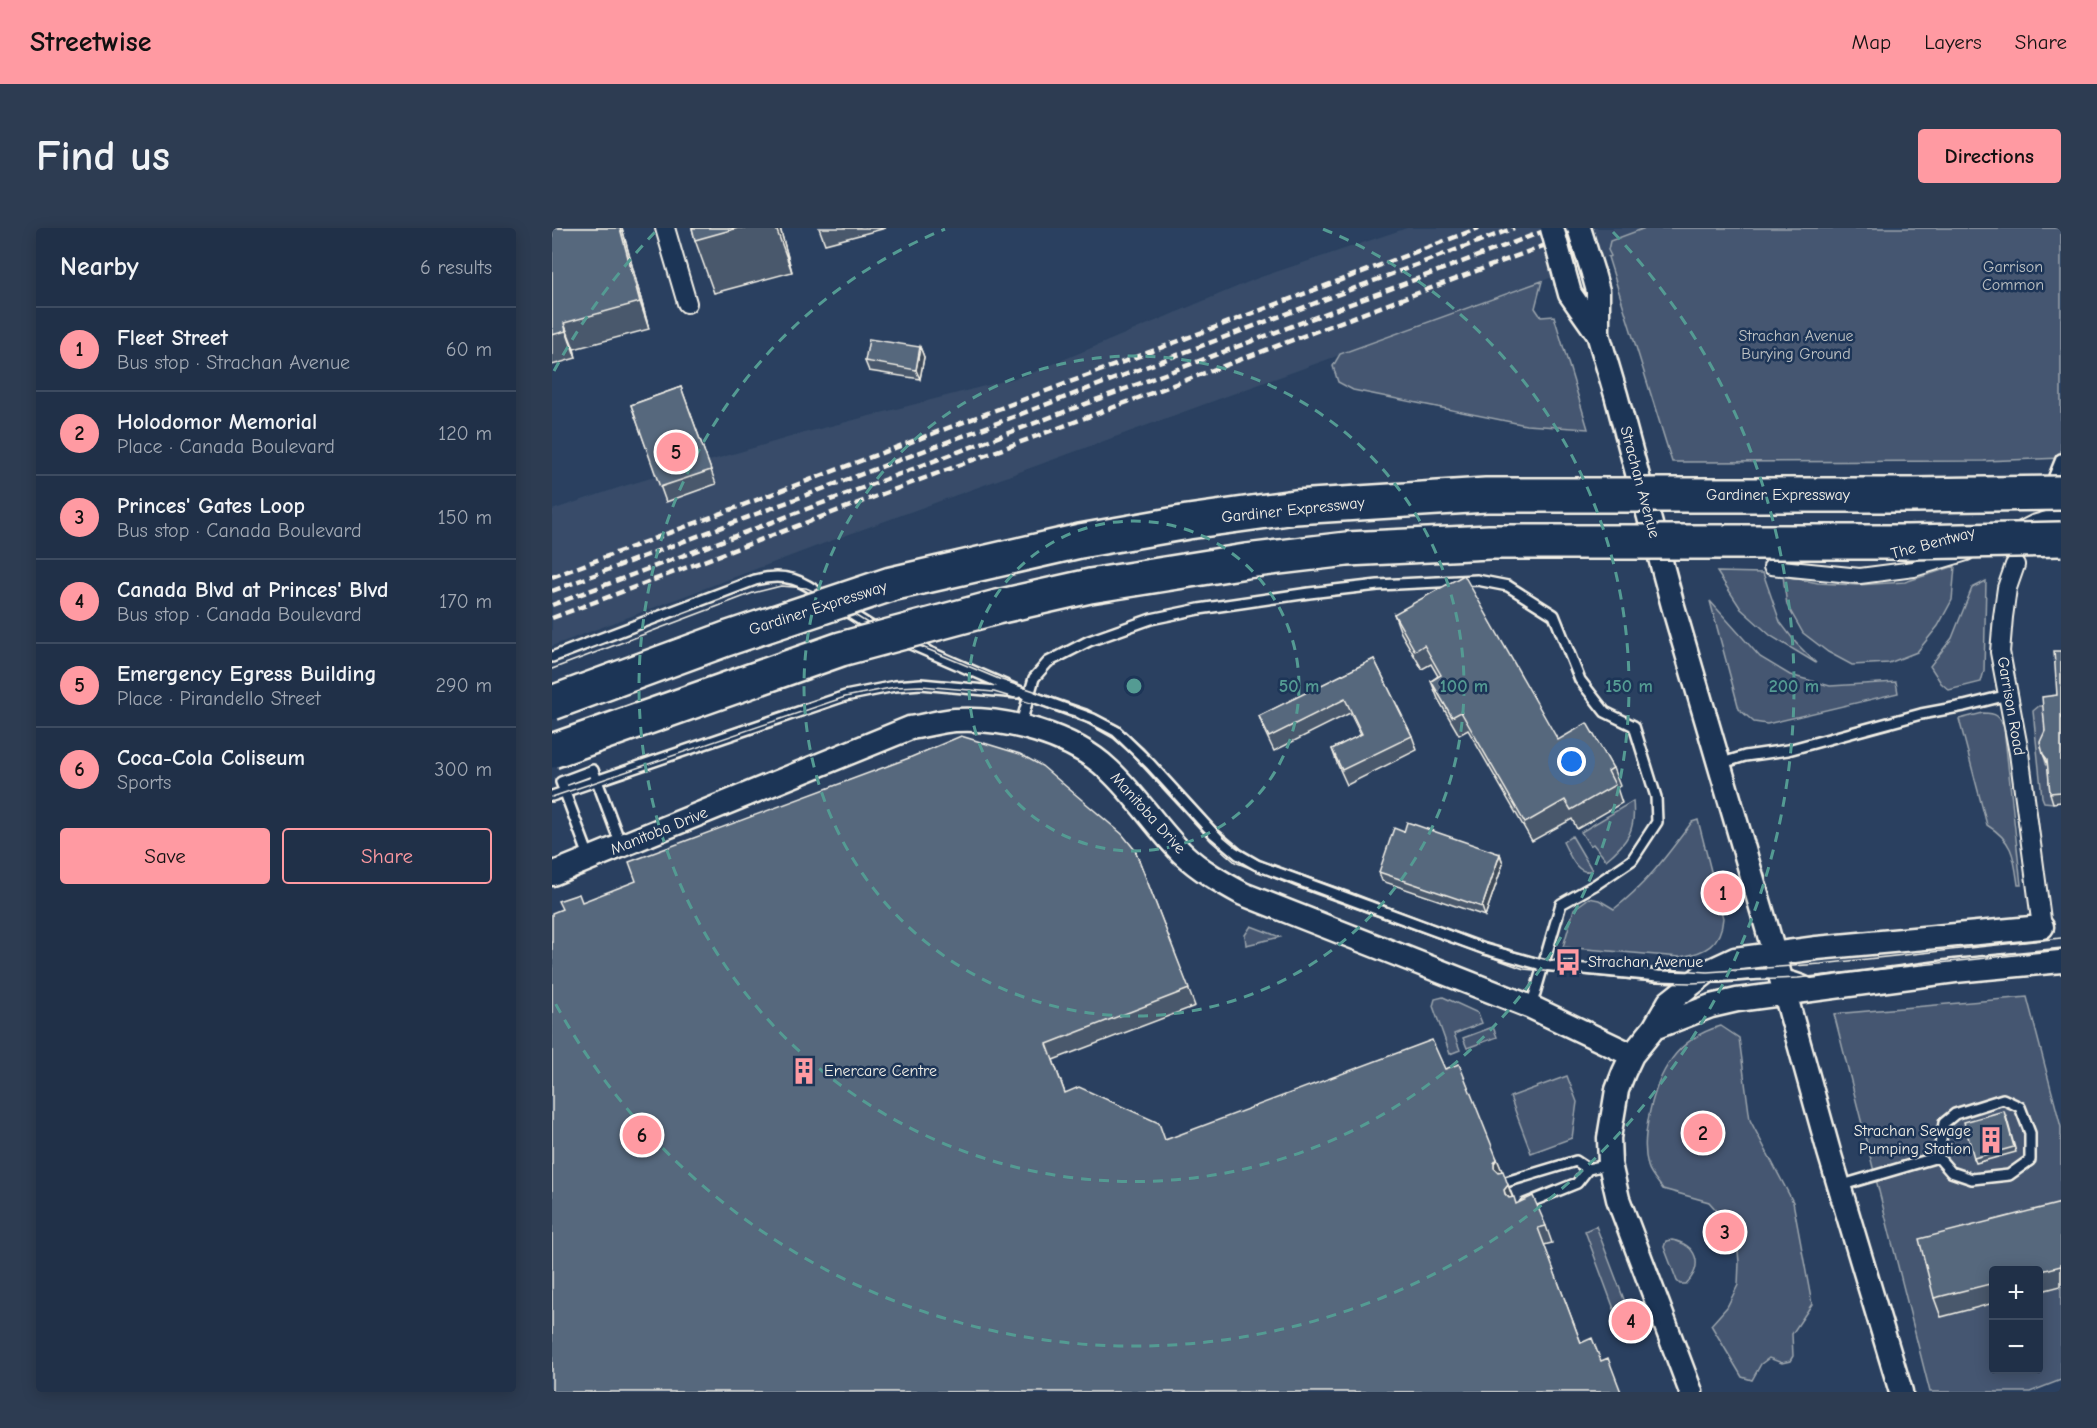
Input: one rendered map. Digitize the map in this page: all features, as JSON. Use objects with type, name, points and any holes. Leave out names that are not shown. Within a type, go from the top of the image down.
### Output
[{"type":"highway","name":"Gardiner Expressway","points":[[552,703],[736,636],[891,584],[1080,540],[1315,505],[1486,495],[1913,495],[2044,508]]},
{"type":"highway","points":[[552,751],[841,649],[997,607],[1090,586],[1246,561],[1347,549],[1489,542],[2047,544]]},
{"type":"street","points":[[665,228],[687,303]]},
{"type":"street","name":"Strachan Avenue","points":[[1552,228],[1570,294],[1598,334]]},
{"type":"street","name":"Strachan Avenue","points":[[1579,228],[1598,291],[1598,334],[1617,395],[1673,606],[1900,1392]]},
{"type":"street","name":"The Bentway","points":[[1771,567],[1860,576],[1914,569],[1979,550],[2044,508],[2061,515]]},
{"type":"street","name":"Garrison Road","points":[[2018,558],[2007,588],[2000,652],[2019,753],[2042,927]]},
{"type":"street","name":"Manitoba Drive","points":[[552,874],[910,729],[955,720],[1000,723],[1040,732],[1077,746],[1108,768],[1182,853],[1212,877],[1243,894],[1531,1007],[1632,1055]]},
{"type":"street","points":[[1691,1392],[1618,1199],[1610,1164],[1609,1138],[1617,1090],[1632,1055],[1654,1028],[1670,1002],[1700,977],[1719,965],[1736,959],[1776,963],[2042,927]]},
{"type":"street","points":[[1654,1028],[1712,1006],[1737,1000],[1955,971],[2061,961]]},
{"type":"lane","name":"Garrison Road","points":[[2018,558],[2044,508],[2061,459]]},
{"type":"lane","points":[[2047,544],[2061,548]]},
{"type":"lane","points":[[552,657],[755,580],[770,576],[784,577],[810,585],[874,629],[1028,695],[1084,715],[1116,731],[1150,764],[1212,833],[1238,854],[1257,865],[1485,949],[1542,965],[1658,976],[1700,977]]},
{"type":"lane","points":[[1020,727],[1034,678],[1048,662],[1089,641],[1150,619],[1309,592],[1378,585],[1477,580],[1508,586],[1554,615],[1580,680],[1605,712],[1634,726],[1656,797],[1657,822],[1632,860],[1561,904],[1531,1007]]},
{"type":"lane","points":[[597,779],[868,690],[921,684],[1028,695]]},
{"type":"lane","points":[[1719,764],[1745,756],[1788,750],[1921,714],[2008,695]]},
{"type":"lane","points":[[590,859],[561,782],[593,770],[622,847]]},
{"type":"lane","points":[[552,796],[565,791]]},
{"type":"lane","points":[[1776,963],[1798,978],[1815,986],[1826,988]]},
{"type":"lane","points":[[2003,1099],[2020,1107],[2030,1133],[2030,1160],[2009,1175],[1972,1179],[1951,1172],[1938,1157],[1944,1123],[1955,1114],[2003,1099]]},
{"type":"lane","points":[[1839,1186],[1938,1157]]},
{"type":"lane","points":[[1506,1182],[1576,1161],[1588,1169]]},
{"type":"lane","points":[[1517,1208],[1576,1183],[1588,1169],[1610,1164]]},
{"type":"shaded area","points":[[1407,228],[1687,228],[825,543],[552,646],[552,510],[624,486],[804,433],[1027,375],[1258,278]]},
{"type":"green space","name":"Strachan Avenue Burying Ground","points":[[1645,228],[2061,228],[2061,458],[1984,461],[1672,462],[1608,257],[1611,256],[1608,250],[1610,241]]},
{"type":"green space","points":[[1542,281],[1535,308],[1541,317],[1554,316],[1588,429],[1526,425],[1353,390],[1338,382],[1333,366],[1340,354]]},
{"type":"green space","points":[[1955,566],[1952,600],[1938,626],[1917,652],[1889,663],[1852,665],[1828,652],[1803,633],[1787,605],[1783,576],[1818,583],[1857,585],[1905,582]]},
{"type":"green space","points":[[1717,572],[1763,573],[1780,622],[1796,643],[1816,663],[1771,636],[1741,609]]},
{"type":"green space","points":[[1986,581],[1984,671],[1981,682],[1949,690],[1941,683],[1930,666],[1952,638],[1972,588]]},
{"type":"green space","points":[[1710,601],[1760,657],[1790,675],[1830,686],[1896,682],[1898,693],[1767,724],[1754,722],[1739,709]]},
{"type":"green space","points":[[2039,706],[2045,706],[2048,740],[2043,752],[2046,764],[2051,769],[2053,803],[2044,802],[2042,797],[2033,711]]},
{"type":"green space","points":[[1983,713],[1997,716],[2004,728],[2021,885],[2018,885],[2011,850],[2002,837],[1987,825],[1959,719]]},
{"type":"green space","points":[[1633,801],[1633,820],[1629,835],[1606,860],[1593,844],[1590,846],[1581,832]]},
{"type":"green space","points":[[1698,820],[1723,918],[1719,935],[1710,946],[1697,953],[1680,957],[1563,947],[1574,909],[1589,898],[1599,900],[1614,909],[1646,879],[1692,822]]},
{"type":"green space","points":[[1572,836],[1592,870],[1582,870],[1571,858],[1563,842]]},
{"type":"green space","points":[[1251,926],[1280,937],[1246,945],[1245,935]]},
{"type":"green space","points":[[1443,997],[1478,1013],[1482,1023],[1454,1034],[1460,1050],[1450,1054],[1433,1006],[1435,999]]},
{"type":"green space","points":[[2027,997],[2061,1127],[2061,1380],[2030,1392],[1930,1392],[1834,1014]]},
{"type":"green space","points":[[1721,1026],[1739,1038],[1750,1120],[1793,1202],[1812,1304],[1792,1334],[1793,1356],[1790,1361],[1782,1363],[1769,1358],[1761,1364],[1752,1380],[1742,1377],[1711,1325],[1727,1307],[1738,1285],[1739,1262],[1736,1232],[1709,1202],[1663,1189],[1652,1175],[1646,1160],[1649,1115],[1664,1071],[1681,1048],[1692,1039]]},
{"type":"green space","points":[[1493,1027],[1497,1037],[1467,1048],[1463,1038]]},
{"type":"green space","points":[[1567,1076],[1577,1102],[1572,1138],[1531,1153],[1510,1097]]},
{"type":"green space","points":[[1596,1226],[1636,1331],[1624,1336],[1585,1231]]},
{"type":"green space","points":[[1672,1240],[1687,1246],[1695,1257],[1695,1270],[1686,1284],[1680,1284],[1677,1281],[1664,1247],[1666,1241]]},
{"type":"building","points":[[552,228],[620,228],[640,302],[564,323],[566,331],[552,335]]},
{"type":"building","points":[[692,228],[738,228],[695,240]]},
{"type":"building","points":[[869,339],[920,347],[916,370],[865,361]]},
{"type":"building","points":[[681,387],[711,470],[660,487],[631,405]]},
{"type":"building","points":[[1464,575],[1558,740],[1587,723],[1613,768],[1608,771],[1615,785],[1571,810],[1565,800],[1525,823],[1461,712],[1452,717],[1431,681],[1441,675],[1424,645],[1415,651],[1394,614]]},
{"type":"building","points":[[2054,651],[2061,651],[2061,792],[2050,793],[2047,759],[2040,742],[2045,731],[2042,697],[2057,695]]},
{"type":"building","points":[[1374,659],[1412,736],[1342,770],[1332,749],[1362,734],[1345,699],[1269,737],[1259,716]]},
{"type":"building","name":"Enercare Centre","points":[[961,736],[1020,754],[1042,766],[1122,834],[1135,850],[1189,989],[1047,1044],[1065,1093],[1079,1087],[1159,1123],[1165,1140],[1432,1040],[1445,1069],[1459,1064],[1497,1159],[1494,1168],[1498,1172],[1503,1171],[1508,1185],[1504,1190],[1505,1194],[1509,1198],[1514,1197],[1516,1204],[1533,1196],[1546,1226],[1538,1228],[1581,1343],[1592,1338],[1601,1361],[1608,1358],[1621,1392],[552,1392],[552,913],[562,909],[558,901],[579,894],[582,902],[636,881],[629,862],[909,758]]},
{"type":"building","points":[[1407,822],[1500,854],[1482,907],[1379,872],[1394,828],[1404,832]]},
{"type":"building","name":"Strachan Sewage Pumping Station","points":[[2004,1111],[2014,1147],[1974,1158],[1964,1122]]},
{"type":"building","points":[[2061,1203],[2061,1266],[2043,1271],[2043,1266],[1989,1266],[1989,1284],[1934,1298],[1919,1239]]},
{"type":"tram line","points":[[552,669],[753,593],[781,586],[806,588],[822,595],[874,627],[999,679],[1087,709],[1120,727],[1143,748],[1224,837],[1259,860],[1472,939],[1515,952],[1568,962],[1707,972],[1821,964],[2061,938]]},
{"type":"tram line","points":[[552,797],[845,697],[895,687],[921,686],[994,692],[1074,716],[1113,738],[1131,754],[1211,841],[1235,862],[1296,887],[1524,969],[1653,982],[1691,983],[1798,978],[2061,950]]},
{"type":"railway","points":[[552,577],[1479,228]]},
{"type":"railway","points":[[552,591],[1514,228]]},
{"type":"railway","points":[[552,605],[1552,228]]},
{"type":"railway","points":[[552,618],[1591,228]]},
{"type":"place","name":"Emergency Egress Building","points":[[676,452]]},
{"type":"place","name":"Fleet Street","points":[[1723,893]]},
{"type":"place","name":"Strachan Avenue","points":[[1568,962]]},
{"type":"place","name":"Enercare Centre","points":[[804,1071]]},
{"type":"place","name":"Holodomor Memorial","points":[[1703,1133]]},
{"type":"place","name":"Coca-Cola Coliseum","points":[[642,1135]]},
{"type":"place","name":"Strachan Sewage Pumping Station","points":[[1991,1140]]},
{"type":"place","name":"Princes' Gates Loop","points":[[1725,1232]]},
{"type":"place","name":"Canada Blvd at Princes' Blvd","points":[[1631,1321]]},
{"type":"park label","name":"Garrison Common","points":[[2013,276]]}]
